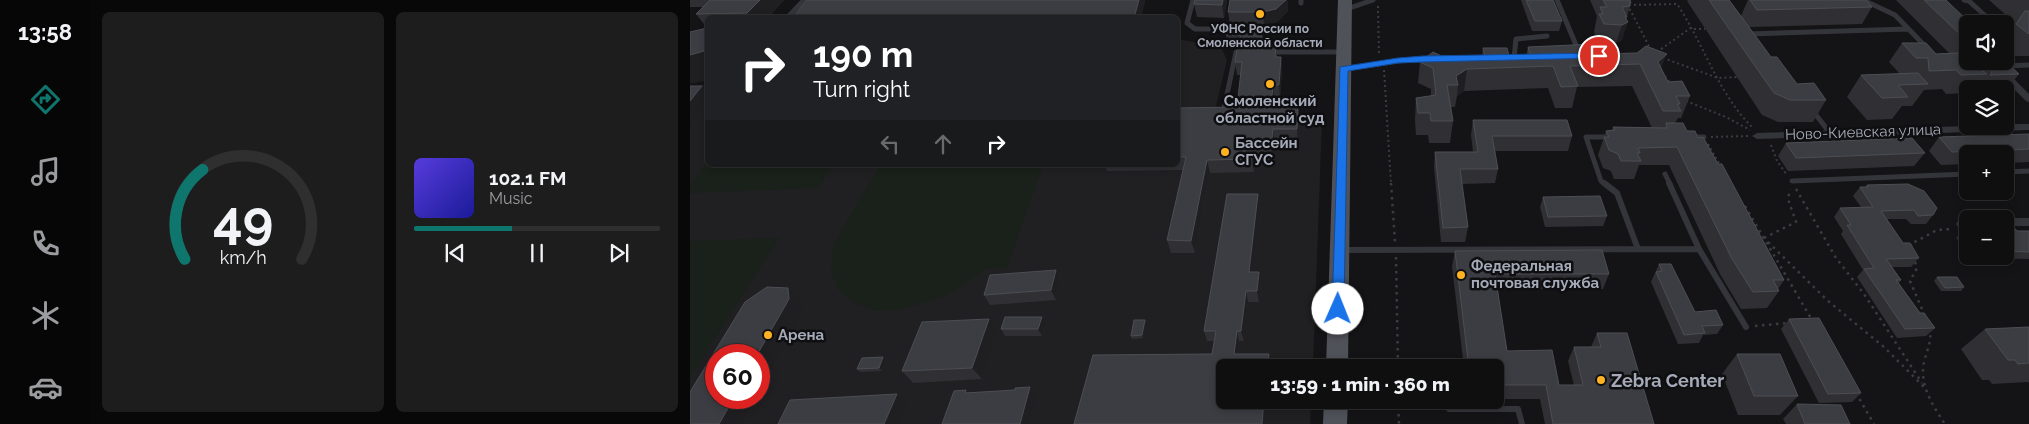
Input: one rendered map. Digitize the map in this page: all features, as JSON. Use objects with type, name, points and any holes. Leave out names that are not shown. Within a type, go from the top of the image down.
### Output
[{"type":"main road","points":[[1337,359],[1345,5]]},
{"type":"main road","points":[[1335,424],[1336,409]]},
{"type":"street","points":[[1999,70],[2029,99]]},
{"type":"street","name":"Ново-Киевская улица","points":[[2014,128],[2029,127]]},
{"type":"street","name":"Ново-Киевская улица","points":[[1762,135],[1959,129]]},
{"type":"street","points":[[2014,222],[2029,222]]},
{"type":"lane","points":[[790,15],[804,0]]},
{"type":"lane","points":[[1193,0],[1187,23],[1195,29],[1243,30]]},
{"type":"lane","points":[[1345,5],[1373,0]]},
{"type":"lane","points":[[1557,0],[1580,56],[1571,56]]},
{"type":"lane","points":[[1863,0],[1895,15],[1932,53]]},
{"type":"lane","points":[[1964,0],[1970,1],[1984,15]]},
{"type":"lane","points":[[1738,34],[1908,29]]},
{"type":"lane","points":[[1252,30],[1272,30]]},
{"type":"lane","points":[[1514,58],[1516,39],[1547,36]]},
{"type":"lane","points":[[1223,114],[1236,52],[1252,52]]},
{"type":"lane","points":[[1261,52],[1380,64],[1398,60],[1441,59]]},
{"type":"lane","points":[[1505,58],[1524,58]]},
{"type":"lane","points":[[2014,65],[2029,66]]},
{"type":"lane","points":[[1810,106],[1830,133]]},
{"type":"lane","points":[[1615,137],[1586,136],[1601,181],[1617,193],[1638,249]]},
{"type":"lane","points":[[1684,137],[1704,137]]},
{"type":"lane","points":[[2014,172],[2029,171]]},
{"type":"lane","points":[[1665,174],[1699,249],[1746,326]]},
{"type":"lane","points":[[1792,181],[1959,174]]},
{"type":"lane","points":[[1339,250],[1699,249]]},
{"type":"lane","points":[[1504,409],[1518,409],[1522,424]]},
{"type":"path","points":[[1378,0],[1380,64],[1384,71],[1396,250],[1398,359]]},
{"type":"path","points":[[1625,0],[1654,54],[1718,78],[1739,77]]},
{"type":"path","points":[[1677,4],[1679,0]]},
{"type":"path","points":[[1628,5],[1677,4]]},
{"type":"path","points":[[1677,4],[1693,28],[1718,78],[1742,119],[1762,135],[1777,161],[1792,181],[1836,258],[1864,294],[1926,389],[1945,424]]},
{"type":"path","points":[[2014,22],[2019,22]]},
{"type":"path","points":[[1654,54],[1693,28],[1705,29]]},
{"type":"path","points":[[1658,69],[1665,74],[1670,83]]},
{"type":"path","points":[[1679,99],[1726,117],[1762,135]]},
{"type":"path","points":[[1724,171],[1704,137],[1762,135]]},
{"type":"path","points":[[1764,238],[1796,222],[1788,199],[1792,181]]},
{"type":"path","points":[[1744,204],[1813,321],[1804,322]]},
{"type":"path","points":[[1926,389],[1923,363],[1931,349],[1931,330],[1910,281],[1917,268],[1911,244],[1938,230],[1959,226]]},
{"type":"path","points":[[1764,238],[1828,301],[1884,347],[1926,389]]},
{"type":"path","points":[[1746,326],[1794,323]]},
{"type":"path","points":[[1854,390],[1874,424]]},
{"type":"path","points":[[1398,409],[1399,424]]},
{"type":"shaded area","points":[[1180,39],[1221,47],[1227,60],[1213,119],[1322,119],[1313,359],[1216,359],[1216,409],[1311,409],[1310,424],[690,424],[690,87],[705,84],[705,167],[1180,167]]},
{"type":"shaded area","points":[[705,166],[832,167],[818,188],[690,193],[690,185]]},
{"type":"shaded area","points":[[879,167],[1042,167],[1007,268],[984,269],[967,283],[947,295],[901,310],[875,311],[854,303],[840,292],[831,272],[833,245]]},
{"type":"shaded area","points":[[779,238],[712,344],[705,344],[705,354],[690,378],[690,241]]},
{"type":"building","points":[[710,0],[760,0],[747,13],[696,14]]},
{"type":"building","points":[[807,0],[1139,0],[1135,15],[794,15]]},
{"type":"building","points":[[1195,0],[1223,0],[1222,5],[1194,4]]},
{"type":"building","points":[[1230,0],[1286,0],[1276,9],[1263,12],[1228,12]]},
{"type":"building","points":[[1526,0],[1553,0],[1562,21],[1535,21]]},
{"type":"building","points":[[1603,0],[1630,0],[1630,6],[1622,7],[1628,22],[1622,25],[1604,24],[1599,14],[1603,14],[1600,7],[1607,7]]},
{"type":"building","points":[[1709,0],[1729,0],[1771,57],[1777,57],[1797,84],[1814,83],[1826,100],[1790,100],[1774,93]]},
{"type":"building","points":[[1750,0],[1866,0],[1872,7],[1757,10]]},
{"type":"building","points":[[1924,0],[1946,0],[1962,15],[1959,15],[1959,33]]},
{"type":"building","points":[[2025,11],[2029,11],[2029,34],[2016,24]]},
{"type":"building","points":[[1227,27],[1262,27],[1261,41],[1240,41],[1241,35],[1226,35]]},
{"type":"building","points":[[705,28],[704,51],[690,55],[690,32]]},
{"type":"building","points":[[1238,43],[1259,43],[1258,46],[1276,46],[1275,57],[1281,57],[1279,85],[1273,85],[1271,107],[1298,107],[1297,129],[1273,129],[1271,148],[1253,149],[1252,159],[1207,160],[1191,241],[1167,240],[1186,157],[1180,157],[1180,108],[1237,107],[1242,62],[1235,62]]},
{"type":"building","points":[[1902,43],[1926,43],[1936,54],[1958,53],[1959,70],[1981,70],[1987,74],[1961,75],[1956,70],[1929,71],[1928,58],[1916,58]]},
{"type":"building","points":[[1595,44],[1599,54],[1637,53],[1646,46],[1667,54],[1658,62],[1668,82],[1682,81],[1690,96],[1676,96],[1680,104],[1677,104],[1681,111],[1663,111],[1640,64],[1570,66],[1578,86],[1561,87],[1553,66],[1467,69],[1456,76],[1458,85],[1447,85],[1453,121],[1431,121],[1430,113],[1418,113],[1416,98],[1436,95],[1433,68],[1420,62],[1433,52],[1446,58],[1485,57],[1483,48],[1507,48],[1509,56],[1530,55],[1528,47]]},
{"type":"building","points":[[2014,69],[2019,74],[1990,75],[1991,70]]},
{"type":"building","points":[[1918,73],[1928,84],[1898,85],[1908,97],[1882,98],[1861,75]]},
{"type":"building","points":[[690,86],[702,86],[690,101]]},
{"type":"building","points":[[1473,120],[1567,120],[1572,136],[1492,136],[1498,169],[1460,169],[1468,227],[1443,228],[1435,152],[1478,152]]},
{"type":"building","points":[[1666,123],[1683,123],[1687,131],[1695,131],[1698,138],[1703,137],[1718,164],[1722,164],[1784,280],[1773,280],[1779,291],[1753,292],[1731,257],[1677,147],[1638,148],[1640,153],[1637,153],[1641,161],[1621,161],[1618,154],[1609,150],[1604,137],[1609,137],[1606,131],[1615,130],[1613,127],[1667,128]]},
{"type":"building","points":[[2029,134],[2029,149],[2014,150],[2014,145],[1959,145],[1959,152],[1952,152],[1939,137],[2014,135]]},
{"type":"building","points":[[1912,138],[1925,153],[1796,158],[1786,143]]},
{"type":"building","points":[[1908,184],[1924,191],[1937,208],[1933,215],[1918,216],[1914,210],[1881,211],[1903,243],[1910,243],[1919,258],[1886,259],[1901,280],[1896,280],[1920,313],[1924,313],[1935,328],[1905,329],[1864,269],[1874,268],[1847,225],[1851,225],[1840,208],[1873,207],[1860,187],[1868,187],[1867,185]]},
{"type":"building","points":[[1227,194],[1258,194],[1249,272],[1259,272],[1257,291],[1246,291],[1241,331],[1237,331],[1234,354],[1269,354],[1268,359],[1216,359],[1216,409],[1263,409],[1262,424],[1074,424],[1093,355],[1212,354],[1216,331],[1204,331]]},
{"type":"building","points":[[1600,196],[1607,216],[1548,217],[1543,197]]},
{"type":"building","points":[[2014,227],[2017,231],[2029,231],[2029,252],[2014,251]]},
{"type":"building","points":[[1602,250],[1609,274],[1495,274],[1507,351],[1552,350],[1559,385],[1583,385],[1574,347],[1601,347],[1597,333],[1627,333],[1654,424],[1553,424],[1546,385],[1504,385],[1504,359],[1468,359],[1455,251]]},
{"type":"building","points":[[1659,264],[1671,264],[1695,312],[1716,310],[1723,325],[1702,326],[1705,333],[1684,335],[1656,272],[1662,271]]},
{"type":"building","points":[[1056,270],[1051,290],[984,295],[990,275]]},
{"type":"building","points":[[1937,277],[1957,277],[1964,287],[1945,288]]},
{"type":"building","points":[[767,287],[788,288],[789,299],[763,344],[719,344],[745,302]]},
{"type":"building","points":[[1005,317],[1042,317],[1038,329],[1001,329]]},
{"type":"building","points":[[1819,318],[1861,393],[1828,394],[1789,319]]},
{"type":"building","points":[[989,319],[972,368],[902,371],[922,322]]},
{"type":"building","points":[[1134,320],[1145,320],[1142,335],[1131,336]]},
{"type":"building","points":[[2029,327],[2029,363],[2018,364],[2015,360],[2008,360],[1985,329]]},
{"type":"building","points":[[1737,354],[1780,354],[1798,396],[1754,396]]},
{"type":"building","points":[[883,357],[879,368],[857,369],[862,358]]},
{"type":"building","points":[[705,367],[705,409],[728,409],[719,424],[690,424],[690,392]]},
{"type":"building","points":[[1030,387],[1020,424],[942,424],[954,391],[966,390],[965,393],[1015,390],[1015,388]]},
{"type":"building","points":[[897,394],[884,424],[778,424],[790,400]]},
{"type":"building","points":[[1797,404],[1841,405],[1850,424],[1805,424]]},
{"type":"place","name":"УФНС России по Смоленской области","points":[[1260,14]]},
{"type":"place","name":"Смоленский областной суд","points":[[1270,84]]},
{"type":"place","name":"Бассейн СГУС","points":[[1225,152]]},
{"type":"place","name":"Федеральная почтовая служба","points":[[1461,275]]},
{"type":"place","name":"Арена","points":[[768,335]]},
{"type":"place","name":"Zebra Center","points":[[1601,380]]},
{"type":"route","points":[[1338,309],[1344,69],[1398,60],[1599,56]]}]
